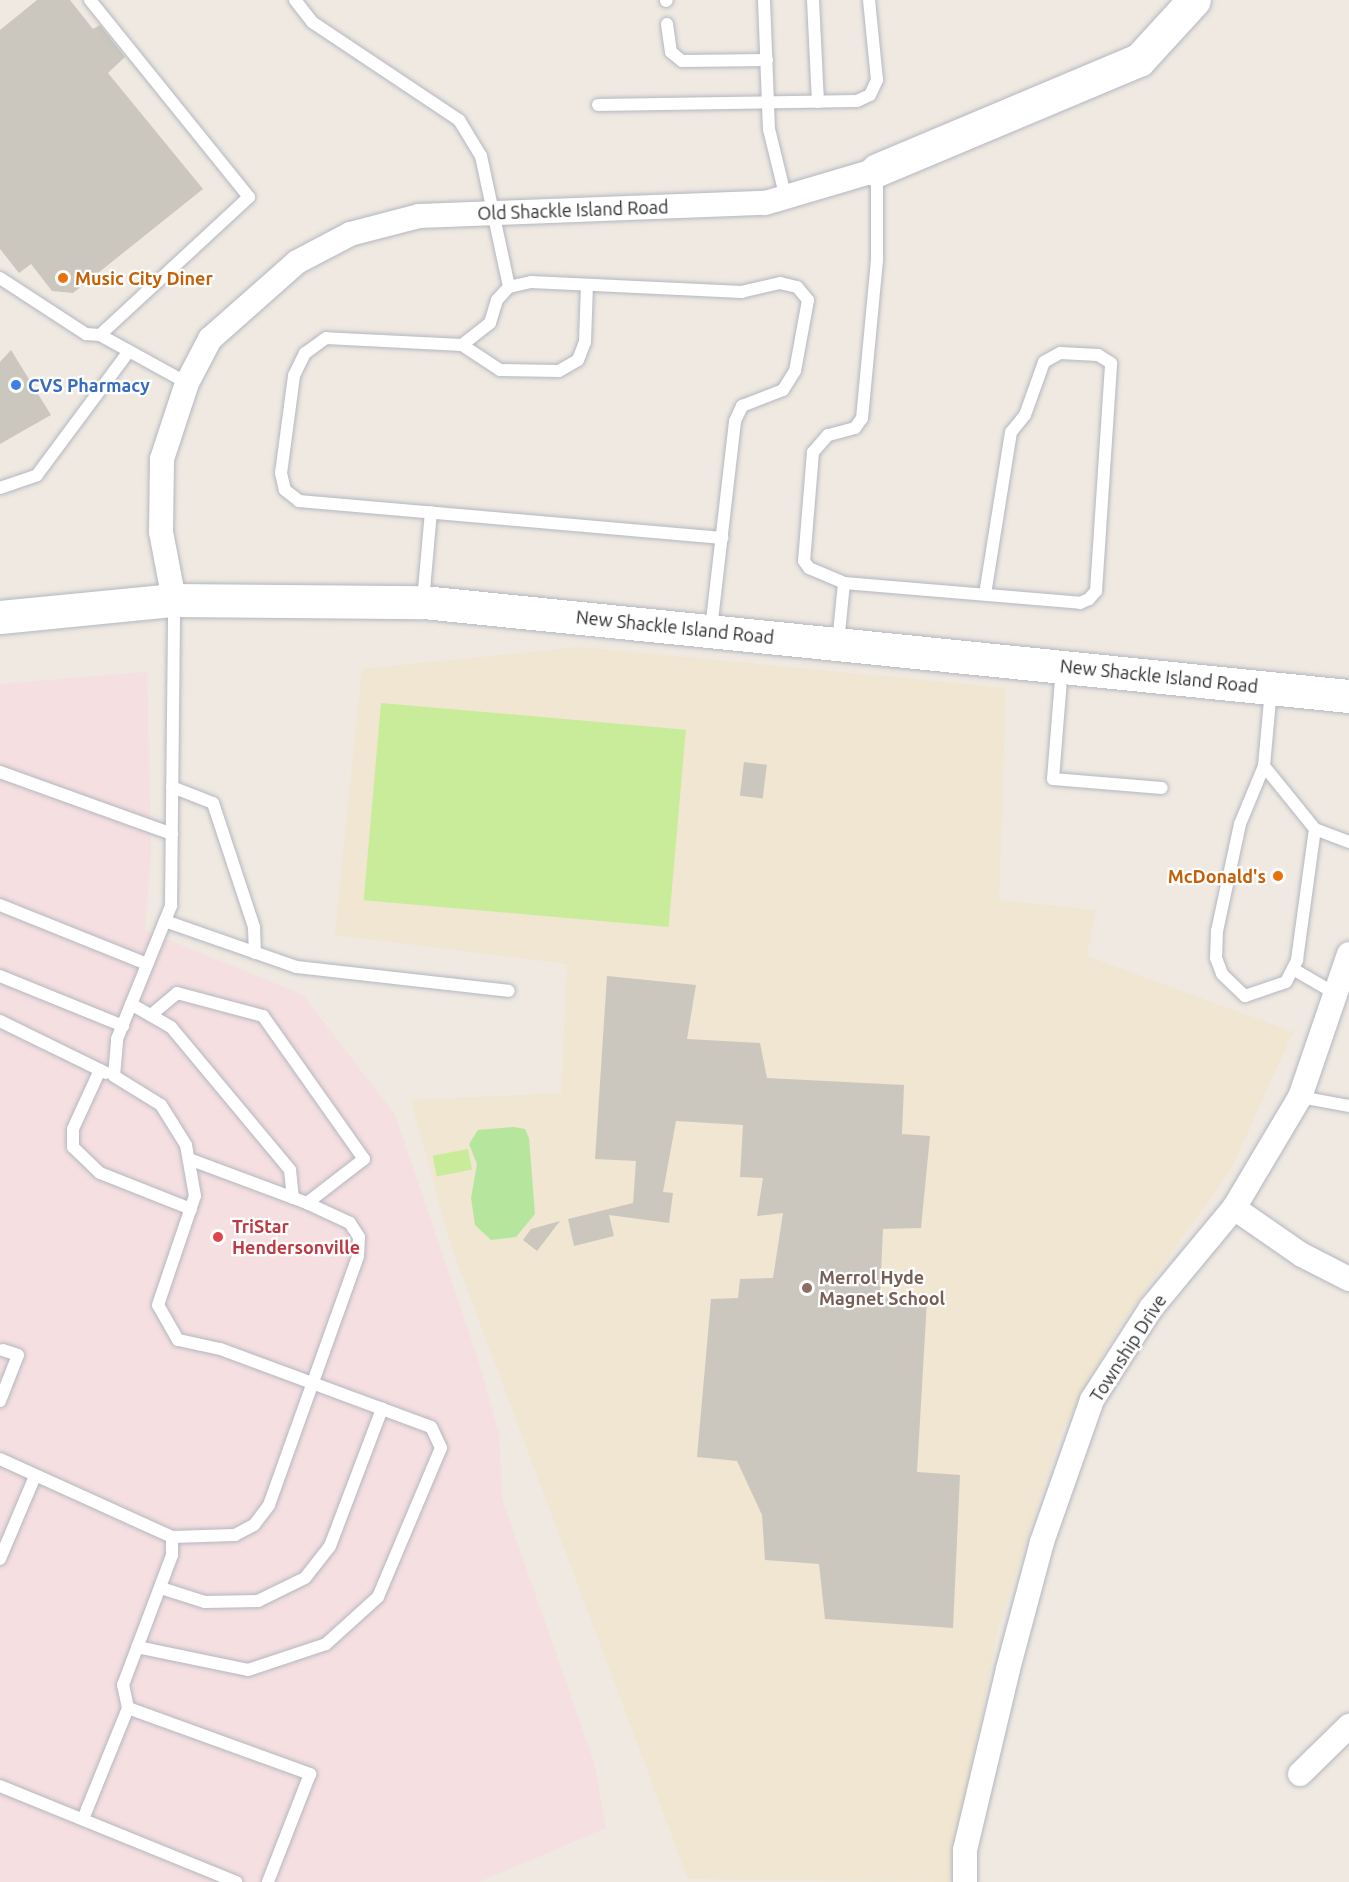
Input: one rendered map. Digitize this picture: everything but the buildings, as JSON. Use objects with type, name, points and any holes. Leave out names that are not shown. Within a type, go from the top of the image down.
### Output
[{"type":"main road","name":"Old Shackle Island Road","points":[[877,170],[1139,60],[1182,5]]},
{"type":"main road","name":"New Shackle Island Road","points":[[0,617],[174,600],[423,602],[1349,696]]},
{"type":"street","name":"Old Shackle Island Road","points":[[174,600],[161,531],[162,459],[188,382],[210,339],[297,262],[350,234],[419,216],[786,199],[877,170]]},
{"type":"street","name":"Township Drive","points":[[964,1882],[965,1850],[1008,1669],[1042,1542],[1092,1400],[1151,1308],[1234,1208],[1300,1097],[1349,954]]},
{"type":"street","points":[[1234,1208],[1302,1256],[1349,1279]]},
{"type":"street","points":[[1300,1774],[1349,1726]]},
{"type":"lane","points":[[90,0],[249,197],[99,335]]},
{"type":"lane","points":[[294,0],[312,22],[459,120],[481,156],[509,287]]},
{"type":"lane","points":[[764,0],[768,103],[786,199]]},
{"type":"lane","points":[[813,0],[818,102]]},
{"type":"lane","points":[[598,105],[818,102],[870,95],[877,80],[869,0]]},
{"type":"lane","points":[[667,24],[671,52],[682,61],[767,60]]},
{"type":"lane","points":[[877,170],[877,260],[862,418],[855,428],[816,444],[812,463],[804,561],[844,583],[1080,603],[1096,591],[1112,372],[1107,358],[1060,353],[1044,362],[1025,415],[1011,432],[985,594]]},
{"type":"lane","points":[[462,345],[490,323],[497,300],[509,287],[531,282],[742,292],[780,283],[797,287],[808,300],[795,371],[783,390],[742,406],[735,422],[711,630]]},
{"type":"lane","points":[[3,284],[86,333],[99,335],[188,382]]},
{"type":"lane","points":[[587,285],[585,342],[578,360],[559,371],[500,370],[462,345],[326,338],[306,353],[294,376],[281,473],[285,490],[298,501],[722,538]]},
{"type":"lane","points":[[0,488],[37,475],[129,351]]},
{"type":"lane","points":[[423,602],[431,512]]},
{"type":"lane","points":[[838,643],[844,583]]},
{"type":"lane","points":[[114,1076],[123,1026],[171,906],[174,600]]},
{"type":"lane","points":[[1062,666],[1053,779],[1162,788]]},
{"type":"lane","points":[[1271,688],[1264,766],[1240,824],[1215,958],[1222,974],[1245,996],[1286,982],[1293,969],[1315,829]]},
{"type":"lane","points":[[1264,766],[1315,829],[1349,842]]},
{"type":"lane","points":[[0,772],[172,834]]},
{"type":"lane","points":[[172,787],[213,803],[254,927],[255,953]]},
{"type":"lane","points":[[0,905],[147,964]]},
{"type":"lane","points":[[165,921],[296,967],[509,991]]},
{"type":"lane","points":[[1293,969],[1335,994]]},
{"type":"lane","points":[[0,976],[123,1026]]},
{"type":"lane","points":[[151,1016],[177,993],[263,1016],[364,1159],[307,1203]]},
{"type":"lane","points":[[131,1004],[171,1027],[290,1170],[293,1198]]},
{"type":"lane","points":[[0,1021],[114,1076],[161,1105],[186,1145],[189,1159],[191,1209],[158,1305],[177,1340],[220,1349],[431,1427],[441,1449],[378,1597],[326,1644],[248,1670],[137,1647]]},
{"type":"lane","points":[[100,1070],[73,1129],[73,1147],[100,1173],[191,1209]]},
{"type":"lane","points":[[1300,1097],[1349,1106]]},
{"type":"lane","points":[[0,1459],[172,1537],[235,1535],[254,1525],[268,1505],[358,1257],[358,1237],[350,1223],[307,1203],[189,1159]]},
{"type":"lane","points":[[0,1401],[18,1355],[3,1350]]},
{"type":"lane","points":[[161,1588],[205,1602],[258,1601],[305,1578],[330,1546],[382,1409]]},
{"type":"lane","points":[[0,1559],[35,1476]]},
{"type":"lane","points":[[83,1819],[128,1708],[123,1685],[161,1588],[172,1537]]},
{"type":"lane","points":[[128,1708],[310,1774],[268,1882]]},
{"type":"lane","points":[[0,1786],[236,1882]]},
{"type":"shaded area","name":"Merrol Hyde Magnet School","points":[[579,647],[1006,688],[999,900],[1095,910],[1087,956],[1293,1032],[1231,1169],[1117,1330],[1061,1432],[998,1630],[949,1882],[688,1879],[451,1246],[411,1100],[561,1093],[567,964],[335,935],[362,669]]},
{"type":"shaded area","name":"TriStar Hendersonville","points":[[147,672],[151,852],[145,930],[303,995],[395,1115],[478,1359],[499,1434],[502,1499],[594,1762],[606,1828],[479,1882],[0,1882],[0,684]]},
{"type":"green space","points":[[381,703],[686,730],[669,927],[364,900]]},
{"type":"green space","points":[[514,1127],[525,1129],[529,1138],[535,1214],[516,1237],[491,1240],[475,1225],[471,1198],[477,1164],[469,1144],[478,1130]]},
{"type":"green space","points":[[468,1149],[472,1170],[437,1176],[433,1156]]},
{"type":"place","name":"Music City Diner","points":[[63,278]]},
{"type":"place","name":"CVS Pharmacy","points":[[16,385]]},
{"type":"place","name":"McDonald's","points":[[1278,876]]},
{"type":"place","name":"TriStar Hendersonville","points":[[218,1237]]},
{"type":"place","name":"Merrol Hyde Magnet School","points":[[807,1288]]}]
